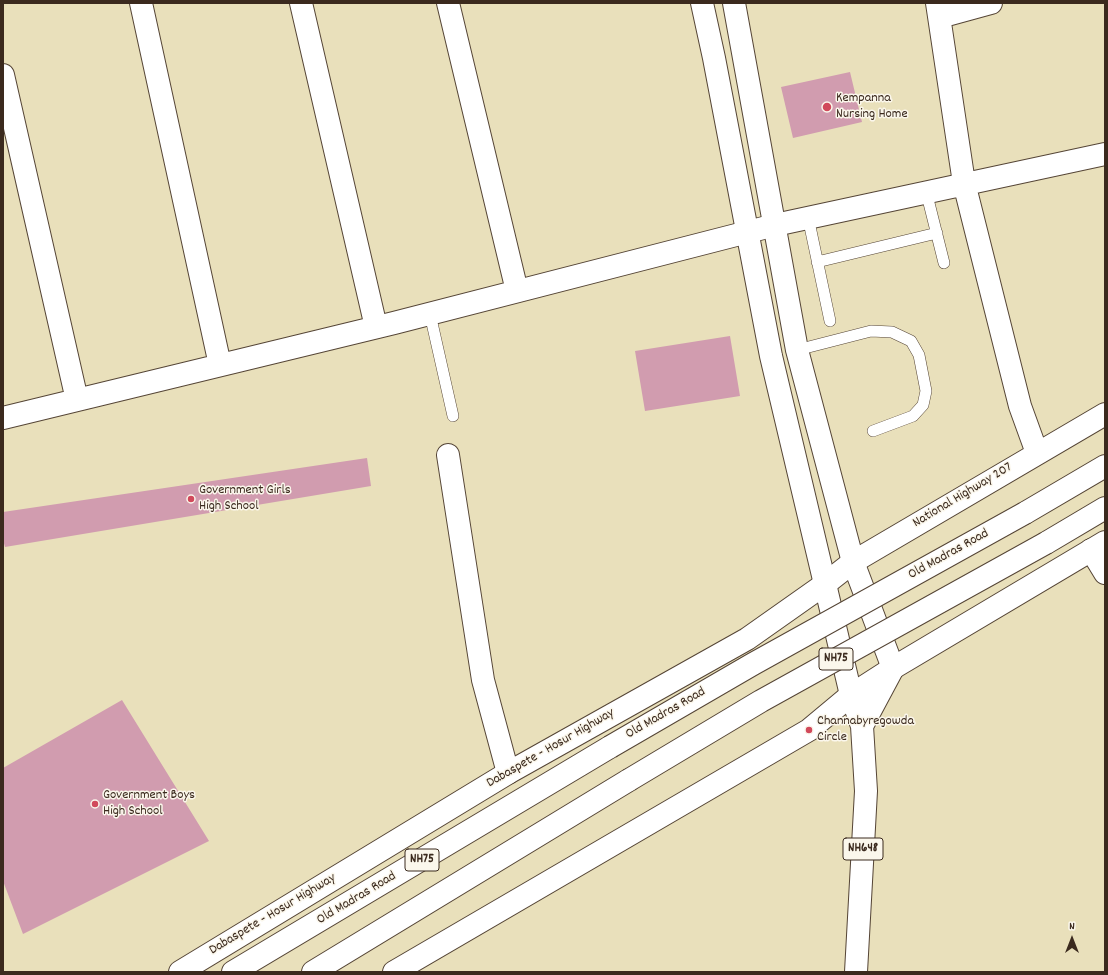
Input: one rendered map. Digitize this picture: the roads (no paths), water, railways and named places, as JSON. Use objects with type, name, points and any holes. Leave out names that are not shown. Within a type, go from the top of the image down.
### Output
[{"type":"main road","points":[[141,3],[220,365]]},
{"type":"main road","points":[[301,3],[376,327]]},
{"type":"main road","points":[[448,3],[517,291]]},
{"type":"main road","points":[[702,3],[749,232],[772,356],[825,584]]},
{"type":"main road","points":[[734,3],[797,350],[853,562],[893,668],[862,726]]},
{"type":"main road","points":[[991,3],[939,10],[964,183],[1020,406],[1037,453]]},
{"type":"main road","points":[[3,75],[77,400]]},
{"type":"main road","points":[[3,418],[430,314],[775,225],[926,191],[1105,154]]},
{"type":"main road","name":"National Highway 207","points":[[825,584],[853,562],[1105,414]]},
{"type":"main road","points":[[448,455],[483,680],[508,773]]},
{"type":"main road","name":"Old Madras Road","points":[[233,972],[610,747],[1105,466]]},
{"type":"main road","name":"NH75","points":[[313,972],[761,701],[1105,508]]},
{"type":"main road","points":[[394,972],[809,730],[851,695],[893,668],[1098,546],[1105,573]]},
{"type":"main road","name":"NH648","points":[[825,584],[851,695],[862,726],[866,791],[856,972]]},
{"type":"main road","name":"Dabaspete - Hosur Highway","points":[[180,972],[508,773],[747,639],[825,584]]},
{"type":"lane","points":[[926,191],[944,263]]},
{"type":"lane","points":[[808,218],[830,321]]},
{"type":"lane","points":[[817,262],[937,233]]},
{"type":"lane","points":[[430,314],[453,416]]},
{"type":"lane","points":[[797,350],[871,331],[892,332],[911,341],[919,355],[926,391],[923,404],[913,416],[873,431]]},
{"type":"place","name":"Kempanna Nursing Home","points":[[827,107]]},
{"type":"place","name":"Government Girls High School","points":[[191,499]]},
{"type":"place","name":"Channabyregowda Circle","points":[[809,730]]},
{"type":"place","name":"Government Boys High School","points":[[95,804]]}]
